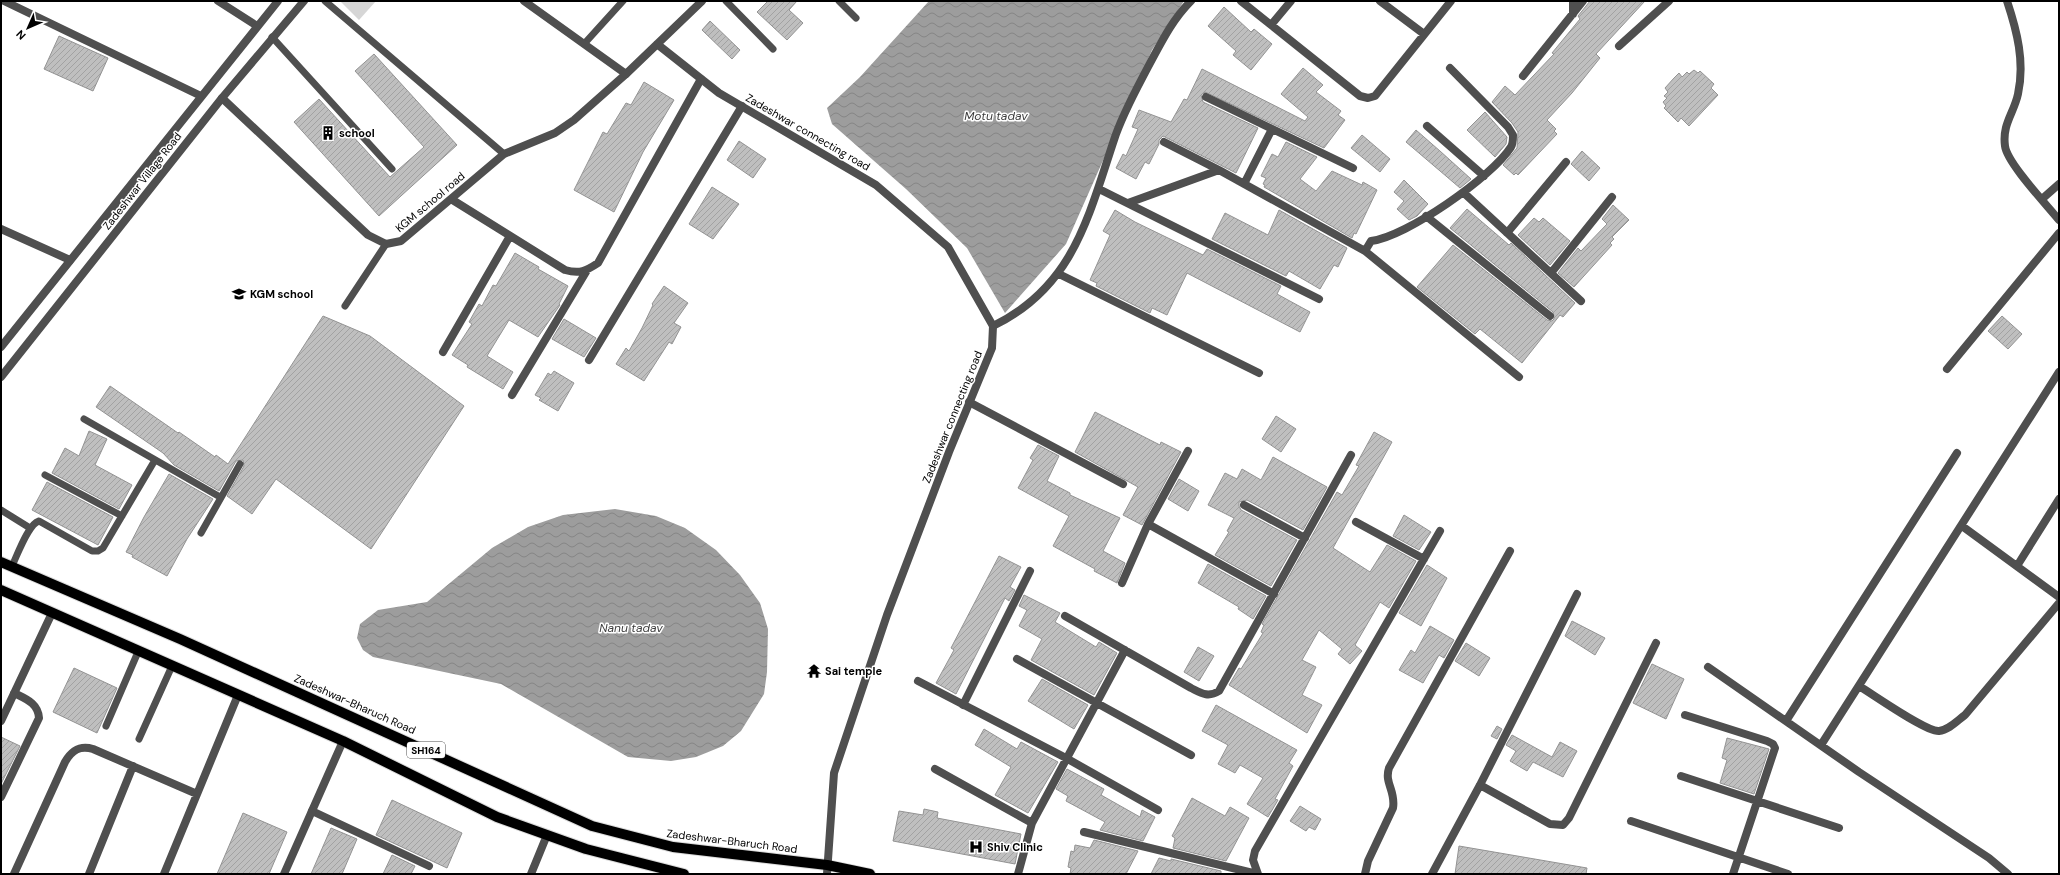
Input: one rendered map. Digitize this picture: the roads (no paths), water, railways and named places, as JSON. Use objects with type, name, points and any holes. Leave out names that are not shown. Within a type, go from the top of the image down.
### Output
[{"type":"main road","name":"Zadeshwar-Bharuch Road","points":[[1,562],[245,668],[592,826],[672,847],[827,870],[870,874]]},
{"type":"main road","name":"SH164","points":[[1,590],[138,652],[343,741],[497,817],[586,849],[684,874]]},
{"type":"street","points":[[4,1],[201,96]]},
{"type":"street","points":[[218,1],[257,26]]},
{"type":"street","points":[[1,347],[278,1]]},
{"type":"street","name":"Zadeshwar Village Road","points":[[1,377],[222,98],[304,1]]},
{"type":"street","points":[[524,1],[626,74]]},
{"type":"street","name":"KGM school road","points":[[386,244],[400,241],[504,154],[554,133],[574,120],[626,74],[702,1]]},
{"type":"street","points":[[993,326],[1014,316],[1036,300],[1059,274],[1088,219],[1114,139],[1135,91],[1178,14],[1191,1]]},
{"type":"street","points":[[1241,1],[1360,96],[1368,98],[1375,96],[1451,1]]},
{"type":"street","points":[[1271,25],[1291,1]]},
{"type":"street","points":[[1380,1],[1424,34]]},
{"type":"street","points":[[1573,1],[1573,14]]},
{"type":"street","points":[[1523,76],[1583,1]]},
{"type":"street","points":[[1619,46],[1669,1]]},
{"type":"street","points":[[2007,1],[2016,28],[2021,62],[2018,94],[2006,123],[2005,147],[2011,160],[2059,220]]},
{"type":"street","name":"Zadeshwar connecting road","points":[[657,44],[719,93],[876,185],[948,247],[993,326],[992,348],[949,452],[887,615],[834,773],[827,870]]},
{"type":"street","points":[[1365,251],[1371,241],[1383,240],[1392,236],[1464,193],[1497,164],[1512,146],[1514,135],[1497,114],[1450,68]]},
{"type":"street","points":[[512,395],[586,272],[598,263],[701,79]]},
{"type":"street","points":[[1206,97],[1353,168]]},
{"type":"street","points":[[222,98],[368,235],[386,244]]},
{"type":"street","points":[[589,360],[742,106]]},
{"type":"street","points":[[1427,126],[1484,176]]},
{"type":"street","points":[[1244,184],[1272,129]]},
{"type":"street","points":[[1164,142],[1219,170],[1365,251],[1519,377]]},
{"type":"street","points":[[1507,233],[1566,162]]},
{"type":"street","points":[[1128,204],[1219,170]]},
{"type":"street","points":[[2042,199],[2059,184]]},
{"type":"street","points":[[1099,189],[1319,299]]},
{"type":"street","points":[[1464,193],[1581,301]]},
{"type":"street","points":[[1551,273],[1612,197]]},
{"type":"street","points":[[451,199],[565,270],[574,273],[586,272]]},
{"type":"street","points":[[1426,216],[1550,316]]},
{"type":"street","points":[[1,229],[70,260]]},
{"type":"street","points":[[1947,369],[2059,233]]},
{"type":"street","points":[[443,352],[510,236]]},
{"type":"street","points":[[1059,274],[1259,373]]},
{"type":"street","points":[[1821,745],[2059,372]]},
{"type":"street","points":[[969,402],[1123,484]]},
{"type":"street","points":[[1122,583],[1148,524],[1188,451]]},
{"type":"street","points":[[1786,721],[1957,453]]},
{"type":"street","points":[[1065,616],[1191,688],[1206,695],[1213,695],[1219,691],[1351,456]]},
{"type":"street","points":[[2017,566],[2059,499]]},
{"type":"street","points":[[1244,505],[1305,538]]},
{"type":"street","points":[[1356,522],[1424,559]]},
{"type":"street","points":[[1148,524],[1274,594]]},
{"type":"street","points":[[1962,526],[2059,597]]},
{"type":"street","points":[[1258,874],[1253,860],[1255,850],[1440,531]]},
{"type":"street","points":[[1365,874],[1368,860],[1395,799],[1387,775],[1389,768],[1510,551]]},
{"type":"street","points":[[963,705],[1030,571]]},
{"type":"street","points":[[1432,874],[1480,785],[1577,594]]},
{"type":"street","points":[[1859,686],[1926,727],[1939,731],[1950,726],[1965,715],[2059,603]]},
{"type":"street","points":[[1,721],[52,613]]},
{"type":"street","points":[[1480,785],[1550,824],[1563,825],[1569,818],[1656,643]]},
{"type":"street","points":[[1018,874],[1032,823],[1095,702],[1125,650]]},
{"type":"street","points":[[1017,659],[1191,755]]},
{"type":"street","points":[[1708,667],[1989,858],[2008,874]]},
{"type":"street","points":[[918,681],[1066,758],[1158,810]]},
{"type":"street","points":[[1,797],[39,718],[39,710],[32,702],[14,693]]},
{"type":"street","points":[[164,874],[238,695]]},
{"type":"street","points":[[1685,715],[1773,744],[1775,748],[1733,874]]},
{"type":"street","points":[[284,874],[343,741]]},
{"type":"street","points":[[14,874],[70,754],[84,746],[197,794]]},
{"type":"street","points":[[89,874],[133,766]]},
{"type":"street","points":[[936,768],[1032,823]]},
{"type":"street","points":[[1681,776],[1839,828]]},
{"type":"street","points":[[312,812],[429,866]]},
{"type":"street","points":[[1631,821],[1788,874]]},
{"type":"street","points":[[1084,832],[1258,874]]},
{"type":"street","points":[[531,874],[547,835]]},
{"type":"lane","points":[[325,1],[504,154]]},
{"type":"lane","points":[[584,44],[623,1]]},
{"type":"lane","points":[[726,1],[773,49]]},
{"type":"lane","points":[[839,1],[856,18]]},
{"type":"lane","points":[[272,37],[392,169]]},
{"type":"lane","points":[[345,306],[386,244]]},
{"type":"lane","points":[[84,419],[220,497]]},
{"type":"lane","points":[[12,566],[30,528],[35,522],[45,523],[92,550],[98,551],[103,548],[154,460]]},
{"type":"lane","points":[[201,533],[240,464]]},
{"type":"lane","points":[[45,474],[122,516]]},
{"type":"lane","points":[[1,510],[30,528]]},
{"type":"lane","points":[[106,726],[138,652]]},
{"type":"lane","points":[[139,739],[172,666]]},
{"type":"water","name":"Motu tadav","points":[[929,1],[1184,1],[1152,50],[1066,244],[1005,313],[967,248],[906,189],[832,124],[827,108],[860,77]]},
{"type":"water","name":"Nanu tadav","points":[[615,509],[656,516],[685,528],[716,550],[740,575],[760,603],[768,629],[767,672],[764,694],[741,731],[723,746],[696,757],[671,761],[628,757],[501,684],[373,657],[363,650],[357,638],[360,624],[378,610],[427,602],[492,548],[528,527],[563,515]]},
{"type":"place","name":"school","points":[[328,133]]},
{"type":"place","name":"KGM school","points":[[239,294]]},
{"type":"place","name":"Sai temple","points":[[814,671]]},
{"type":"place","name":"Shiv Clinic","points":[[976,847]]}]
